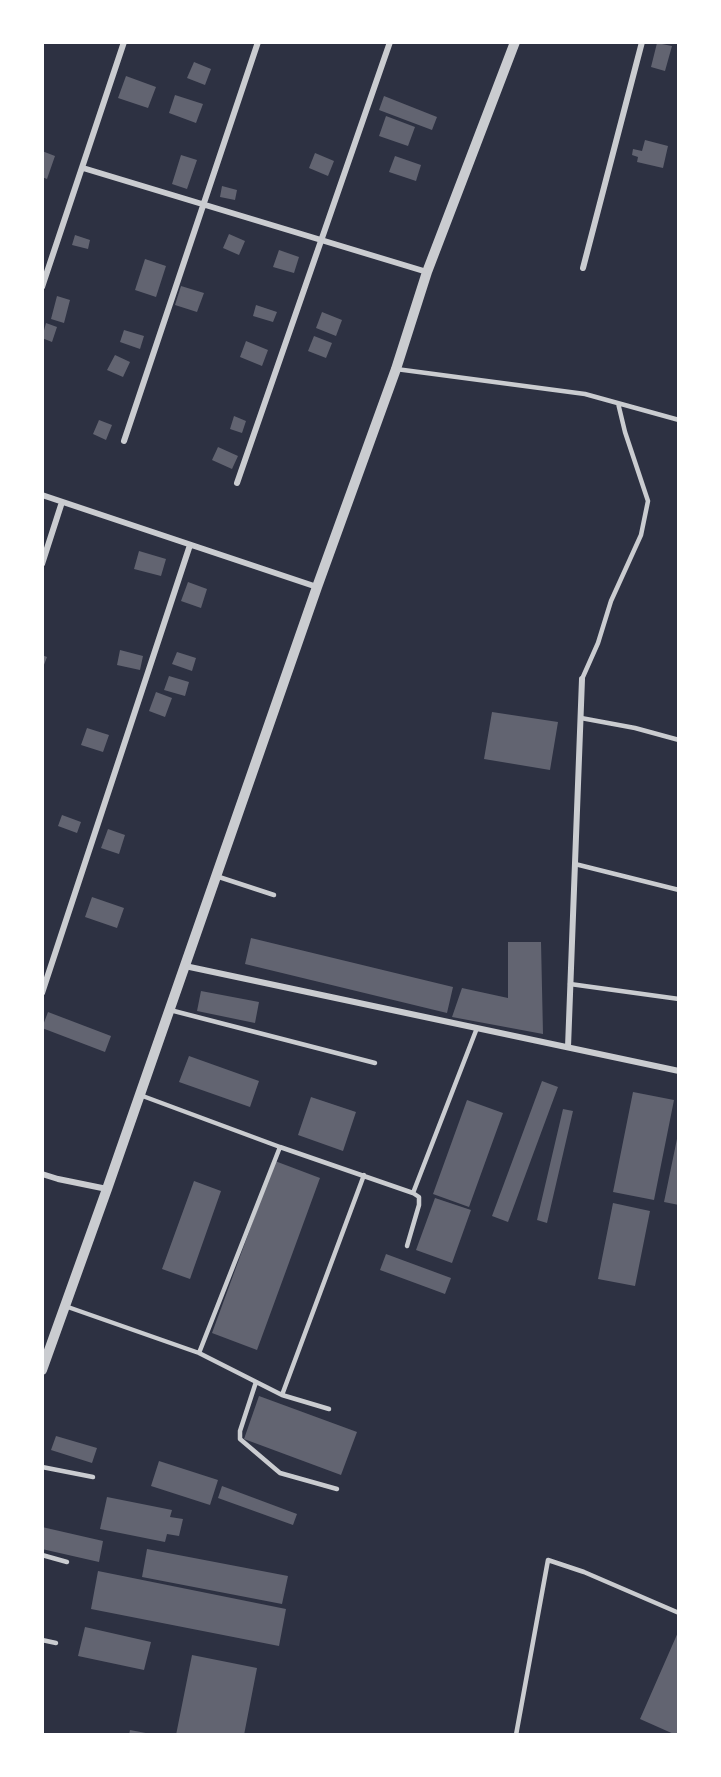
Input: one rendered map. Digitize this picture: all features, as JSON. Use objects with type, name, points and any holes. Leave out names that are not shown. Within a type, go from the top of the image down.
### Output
[{"type":"street","points":[[42,287],[124,42]]},
{"type":"street","points":[[124,441],[258,42]]},
{"type":"street","points":[[237,483],[390,42]]},
{"type":"street","points":[[43,1365],[396,369],[427,273],[515,42]]},
{"type":"street","points":[[583,267],[642,42]]},
{"type":"street","points":[[82,168],[427,273]]},
{"type":"street","points":[[42,495],[317,587]]},
{"type":"street","points":[[42,564],[62,502]]},
{"type":"street","points":[[42,993],[190,544]]},
{"type":"street","points":[[568,1047],[582,679]]},
{"type":"street","points":[[185,966],[679,1071]]},
{"type":"street","points":[[42,1174],[107,1188]]},
{"type":"lane","points":[[396,369],[585,394],[679,420]]},
{"type":"lane","points":[[582,679],[598,643],[611,601],[641,535],[648,501],[618,403]]},
{"type":"lane","points":[[581,718],[634,728],[679,740]]},
{"type":"lane","points":[[575,864],[679,890]]},
{"type":"lane","points":[[216,876],[274,896]]},
{"type":"lane","points":[[570,984],[679,999]]},
{"type":"lane","points":[[170,1010],[375,1063]]},
{"type":"lane","points":[[413,1193],[477,1028]]},
{"type":"lane","points":[[140,1095],[413,1193],[419,1197],[419,1205],[407,1246]]},
{"type":"lane","points":[[199,1353],[280,1147]]},
{"type":"lane","points":[[282,1395],[364,1175]]},
{"type":"lane","points":[[65,1306],[199,1353],[282,1395],[329,1409]]},
{"type":"lane","points":[[256,1382],[240,1431],[240,1439],[280,1473],[337,1489]]},
{"type":"lane","points":[[42,1467],[93,1477]]},
{"type":"lane","points":[[42,1555],[67,1562]]},
{"type":"lane","points":[[516,1735],[548,1560],[584,1572],[679,1612]]},
{"type":"lane","points":[[42,1640],[56,1643]]},
{"type":"building","points":[[657,43],[672,46],[665,71],[651,67]]},
{"type":"building","points":[[194,62],[211,69],[205,85],[187,78]]},
{"type":"building","points":[[126,76],[156,87],[148,108],[118,98]]},
{"type":"building","points":[[175,95],[203,104],[196,123],[169,113]]},
{"type":"building","points":[[384,96],[437,117],[432,130],[379,110]]},
{"type":"building","points":[[386,116],[415,127],[408,146],[379,136]]},
{"type":"building","points":[[645,140],[668,146],[663,168],[637,162],[638,157],[632,155],[633,149],[642,151]]},
{"type":"building","points":[[42,151],[55,156],[47,179],[42,177]]},
{"type":"building","points":[[315,153],[334,161],[328,176],[309,168]]},
{"type":"building","points":[[181,155],[197,160],[187,189],[172,184]]},
{"type":"building","points":[[395,156],[421,165],[416,181],[389,172]]},
{"type":"building","points":[[222,186],[237,190],[235,200],[220,197]]},
{"type":"building","points":[[229,234],[245,241],[239,255],[223,248]]},
{"type":"building","points":[[75,235],[90,240],[88,249],[72,245]]},
{"type":"building","points":[[279,250],[299,257],[294,273],[273,267]]},
{"type":"building","points":[[145,259],[166,266],[156,297],[135,290]]},
{"type":"building","points":[[181,286],[204,293],[197,312],[175,305]]},
{"type":"building","points":[[57,296],[70,300],[64,323],[51,319]]},
{"type":"building","points":[[256,305],[277,312],[273,322],[253,316]]},
{"type":"building","points":[[322,312],[342,320],[336,336],[316,328]]},
{"type":"building","points":[[46,323],[57,327],[52,342],[42,338]]},
{"type":"building","points":[[124,330],[144,336],[140,349],[120,342]]},
{"type":"building","points":[[314,336],[332,343],[326,358],[308,351]]},
{"type":"building","points":[[246,341],[268,350],[262,366],[240,357]]},
{"type":"building","points":[[115,355],[130,362],[123,377],[107,370]]},
{"type":"building","points":[[234,416],[246,421],[242,433],[230,429]]},
{"type":"building","points":[[99,420],[112,425],[106,440],[93,434]]},
{"type":"building","points":[[218,447],[238,456],[232,469],[212,460]]},
{"type":"building","points":[[139,551],[166,559],[161,576],[134,569]]},
{"type":"building","points":[[188,582],[207,589],[201,608],[181,601]]},
{"type":"building","points":[[120,650],[143,656],[140,670],[117,665]]},
{"type":"building","points":[[177,652],[196,658],[192,671],[172,664]]},
{"type":"building","points":[[42,655],[47,657],[42,670]]},
{"type":"building","points":[[169,676],[189,682],[185,696],[164,690]]},
{"type":"building","points":[[156,692],[172,698],[165,717],[149,711]]},
{"type":"building","points":[[492,712],[558,722],[550,770],[484,759]]},
{"type":"building","points":[[87,728],[109,735],[103,752],[81,745]]},
{"type":"building","points":[[62,815],[81,822],[77,833],[58,826]]},
{"type":"building","points":[[108,829],[125,835],[119,854],[101,848]]},
{"type":"building","points":[[92,897],[124,908],[117,928],[85,917]]},
{"type":"building","points":[[251,938],[453,987],[447,1013],[245,964]]},
{"type":"building","points":[[508,942],[541,942],[543,1034],[452,1017],[462,988],[508,998]]},
{"type":"building","points":[[201,991],[259,1002],[255,1023],[197,1011]]},
{"type":"building","points":[[48,1012],[111,1036],[105,1052],[42,1028]]},
{"type":"building","points":[[189,1056],[259,1081],[250,1107],[179,1082]]},
{"type":"building","points":[[542,1081],[558,1087],[508,1222],[492,1216]]},
{"type":"building","points":[[633,1092],[674,1100],[654,1200],[613,1192]]},
{"type":"building","points":[[311,1097],[356,1112],[343,1151],[298,1135]]},
{"type":"building","points":[[467,1100],[503,1113],[469,1207],[433,1194]]},
{"type":"building","points":[[563,1109],[573,1111],[547,1223],[537,1220]]},
{"type":"building","points":[[679,1134],[679,1205],[664,1202]]},
{"type":"building","points":[[275,1161],[320,1178],[257,1350],[212,1333]]},
{"type":"building","points":[[194,1181],[221,1191],[190,1279],[162,1269]]},
{"type":"building","points":[[435,1198],[471,1210],[452,1263],[416,1250]]},
{"type":"building","points":[[613,1203],[650,1211],[635,1286],[598,1279]]},
{"type":"building","points":[[386,1254],[451,1278],[445,1294],[380,1270]]},
{"type":"building","points":[[259,1396],[357,1432],[341,1475],[244,1439]]},
{"type":"building","points":[[56,1436],[97,1448],[92,1463],[51,1450]]},
{"type":"building","points":[[159,1461],[218,1480],[210,1505],[151,1486]]},
{"type":"building","points":[[222,1486],[297,1514],[293,1525],[218,1498]]},
{"type":"building","points":[[107,1497],[172,1510],[170,1517],[183,1519],[179,1536],[167,1534],[165,1542],[100,1529]]},
{"type":"building","points":[[42,1527],[103,1541],[99,1562],[42,1549]]},
{"type":"building","points":[[147,1549],[288,1576],[282,1604],[142,1577]]},
{"type":"building","points":[[98,1571],[286,1609],[279,1646],[91,1609]]},
{"type":"building","points":[[85,1627],[151,1642],[144,1670],[78,1656]]},
{"type":"building","points":[[679,1630],[679,1735],[676,1735],[640,1719]]},
{"type":"building","points":[[192,1655],[257,1668],[244,1735],[176,1735]]},
{"type":"building","points":[[130,1730],[151,1734],[151,1735],[129,1735]]}]
